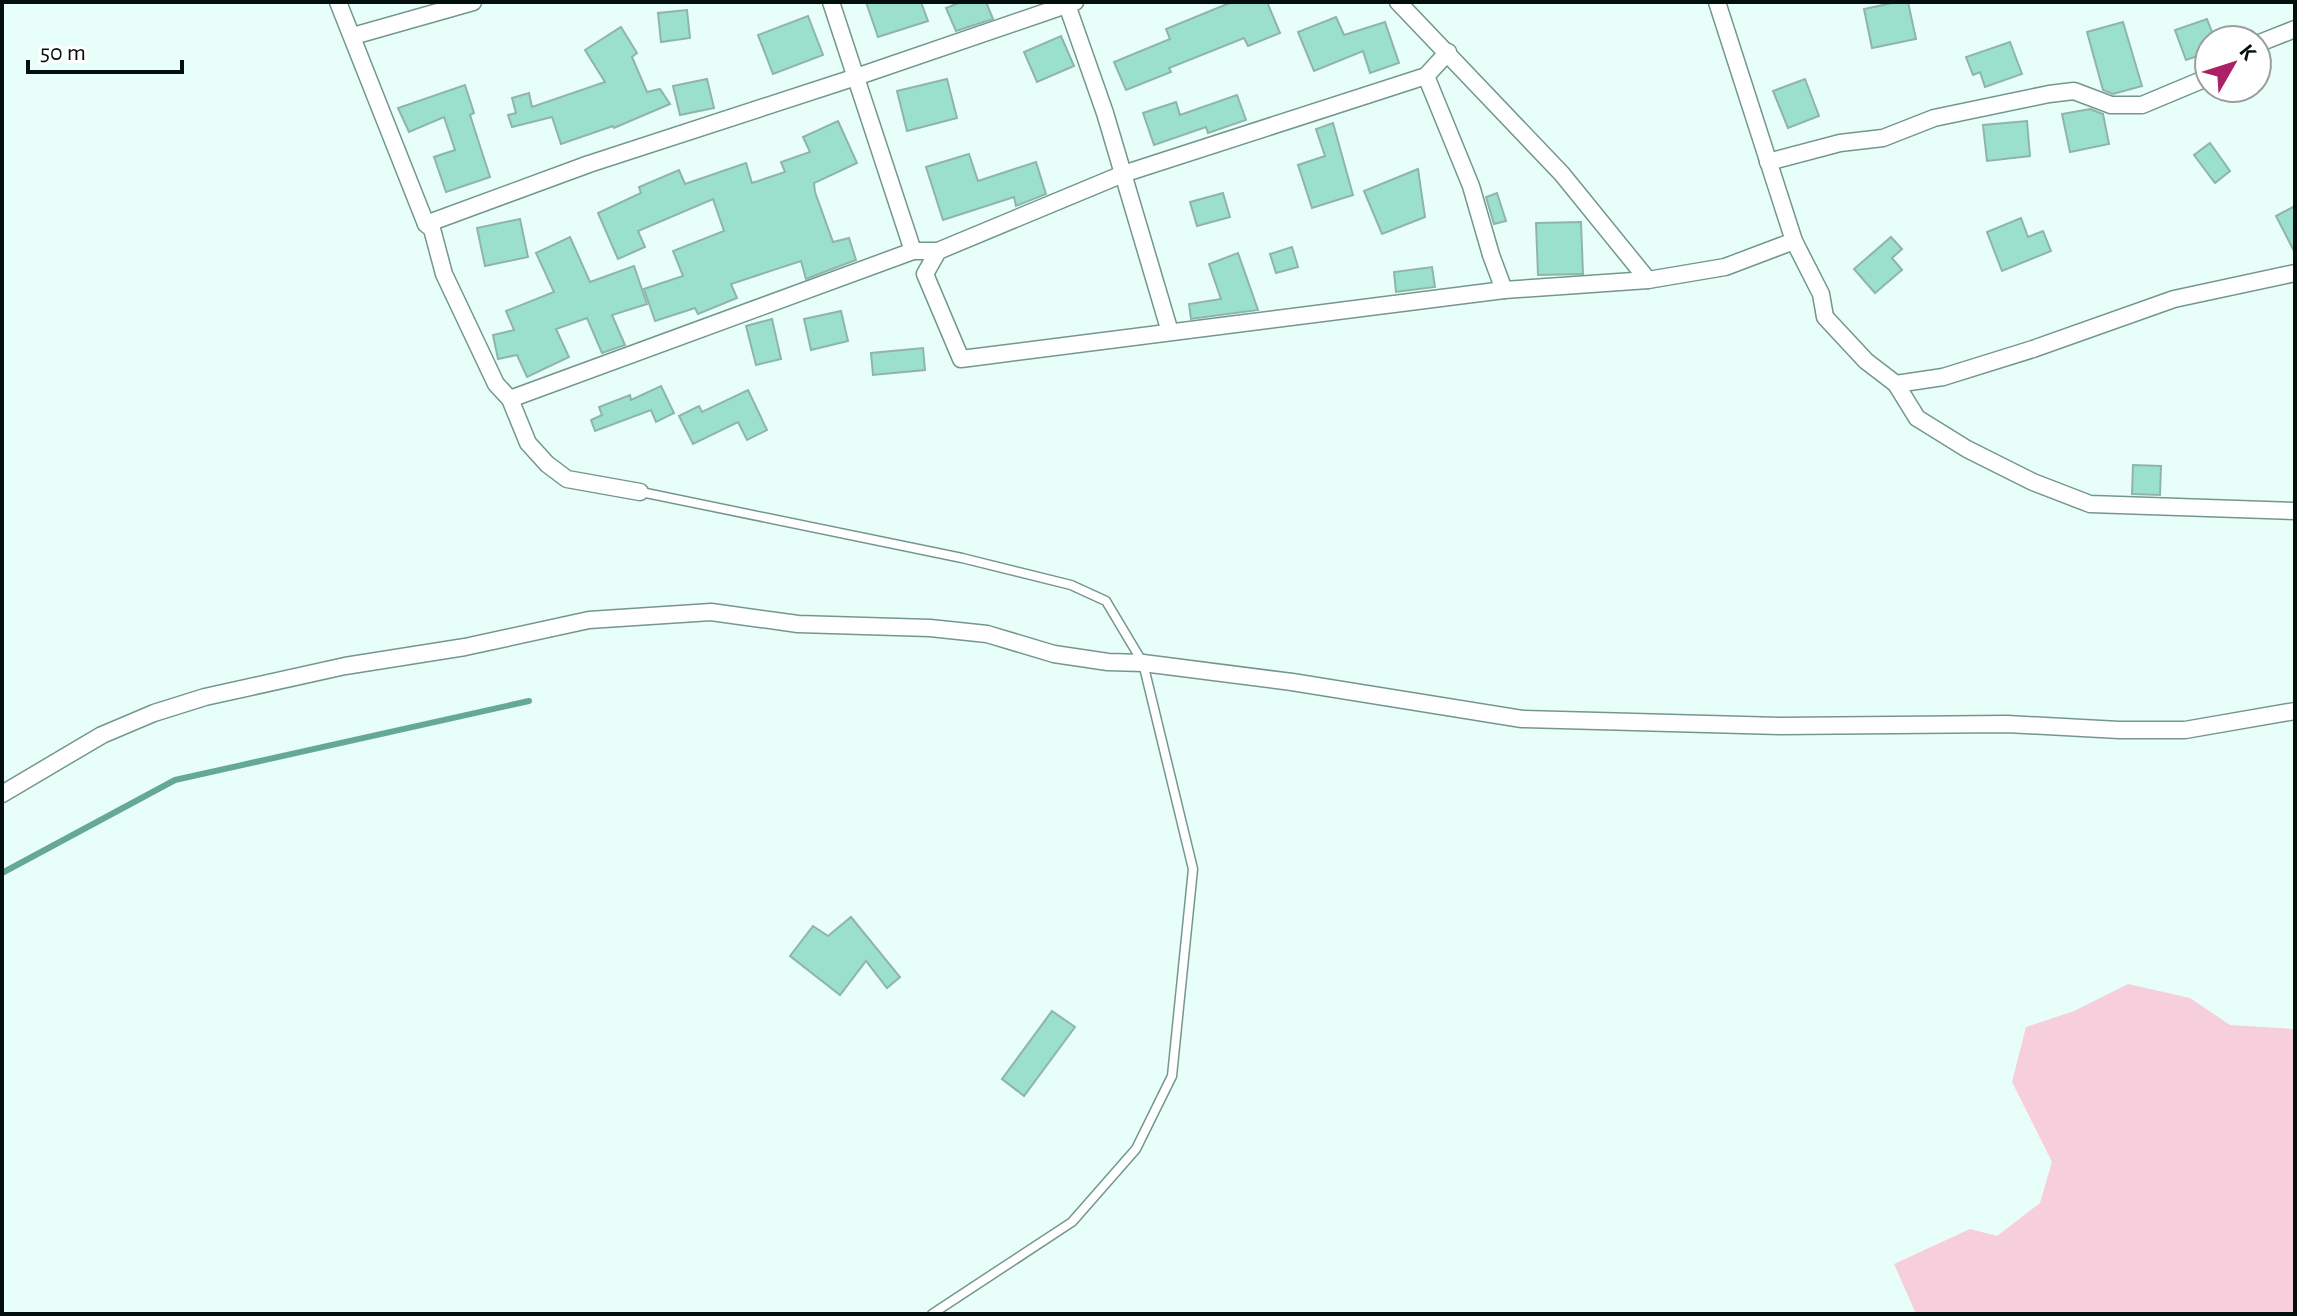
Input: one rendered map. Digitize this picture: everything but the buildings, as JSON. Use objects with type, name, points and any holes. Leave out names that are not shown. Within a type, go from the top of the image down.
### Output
[{"type":"street","points":[[338,2],[426,224],[432,229],[444,274],[496,384],[510,399],[528,443],[547,464],[567,479],[640,492]]},
{"type":"street","points":[[353,36],[473,2]]},
{"type":"street","points":[[831,2],[913,251]]},
{"type":"street","points":[[1398,2],[1562,174],[1648,280]]},
{"type":"street","points":[[1717,2],[1794,241],[1821,294],[1825,317],[1866,361],[1896,384],[1917,418],[1967,449],[2033,482],[2090,504],[2295,511]]},
{"type":"street","points":[[426,224],[589,164],[856,77],[1069,3],[1170,332]]},
{"type":"street","points":[[2273,38],[2295,29]]},
{"type":"street","points":[[510,399],[913,251],[938,251],[1123,174],[1426,76],[1448,52]]},
{"type":"street","points":[[1426,76],[1471,186],[1504,290]]},
{"type":"street","points":[[1768,162],[1840,143],[1883,138],[1934,118],[2049,94],[2074,91],[2111,105],[2142,105],[2193,84]]},
{"type":"street","points":[[938,251],[925,274],[961,359],[1504,290],[1648,280],[1725,267],[1794,241]]},
{"type":"street","points":[[1896,384],[1943,377],[2174,299],[2295,273]]},
{"type":"street","points":[[2,794],[102,735],[154,713],[205,697],[345,666],[465,647],[589,620],[711,612],[798,624],[930,628],[987,634],[1054,654],[1292,682],[1522,719],[1780,726],[2007,724],[2185,730],[2295,711]]},
{"type":"lane","points":[[640,492],[962,558],[1071,585],[1106,601],[1143,663],[1193,869],[1172,1076],[1136,1149],[1072,1222],[932,1314]]},
{"type":"shaded area","points":[[2128,984],[2190,998],[2230,1025],[2295,1029],[2295,1314],[1916,1314],[1894,1264],[1970,1229],[1997,1236],[2040,1203],[2052,1162],[2012,1082],[2026,1027],[2074,1011]]},
{"type":"waterway","points":[[2,873],[175,780],[529,701]]}]
